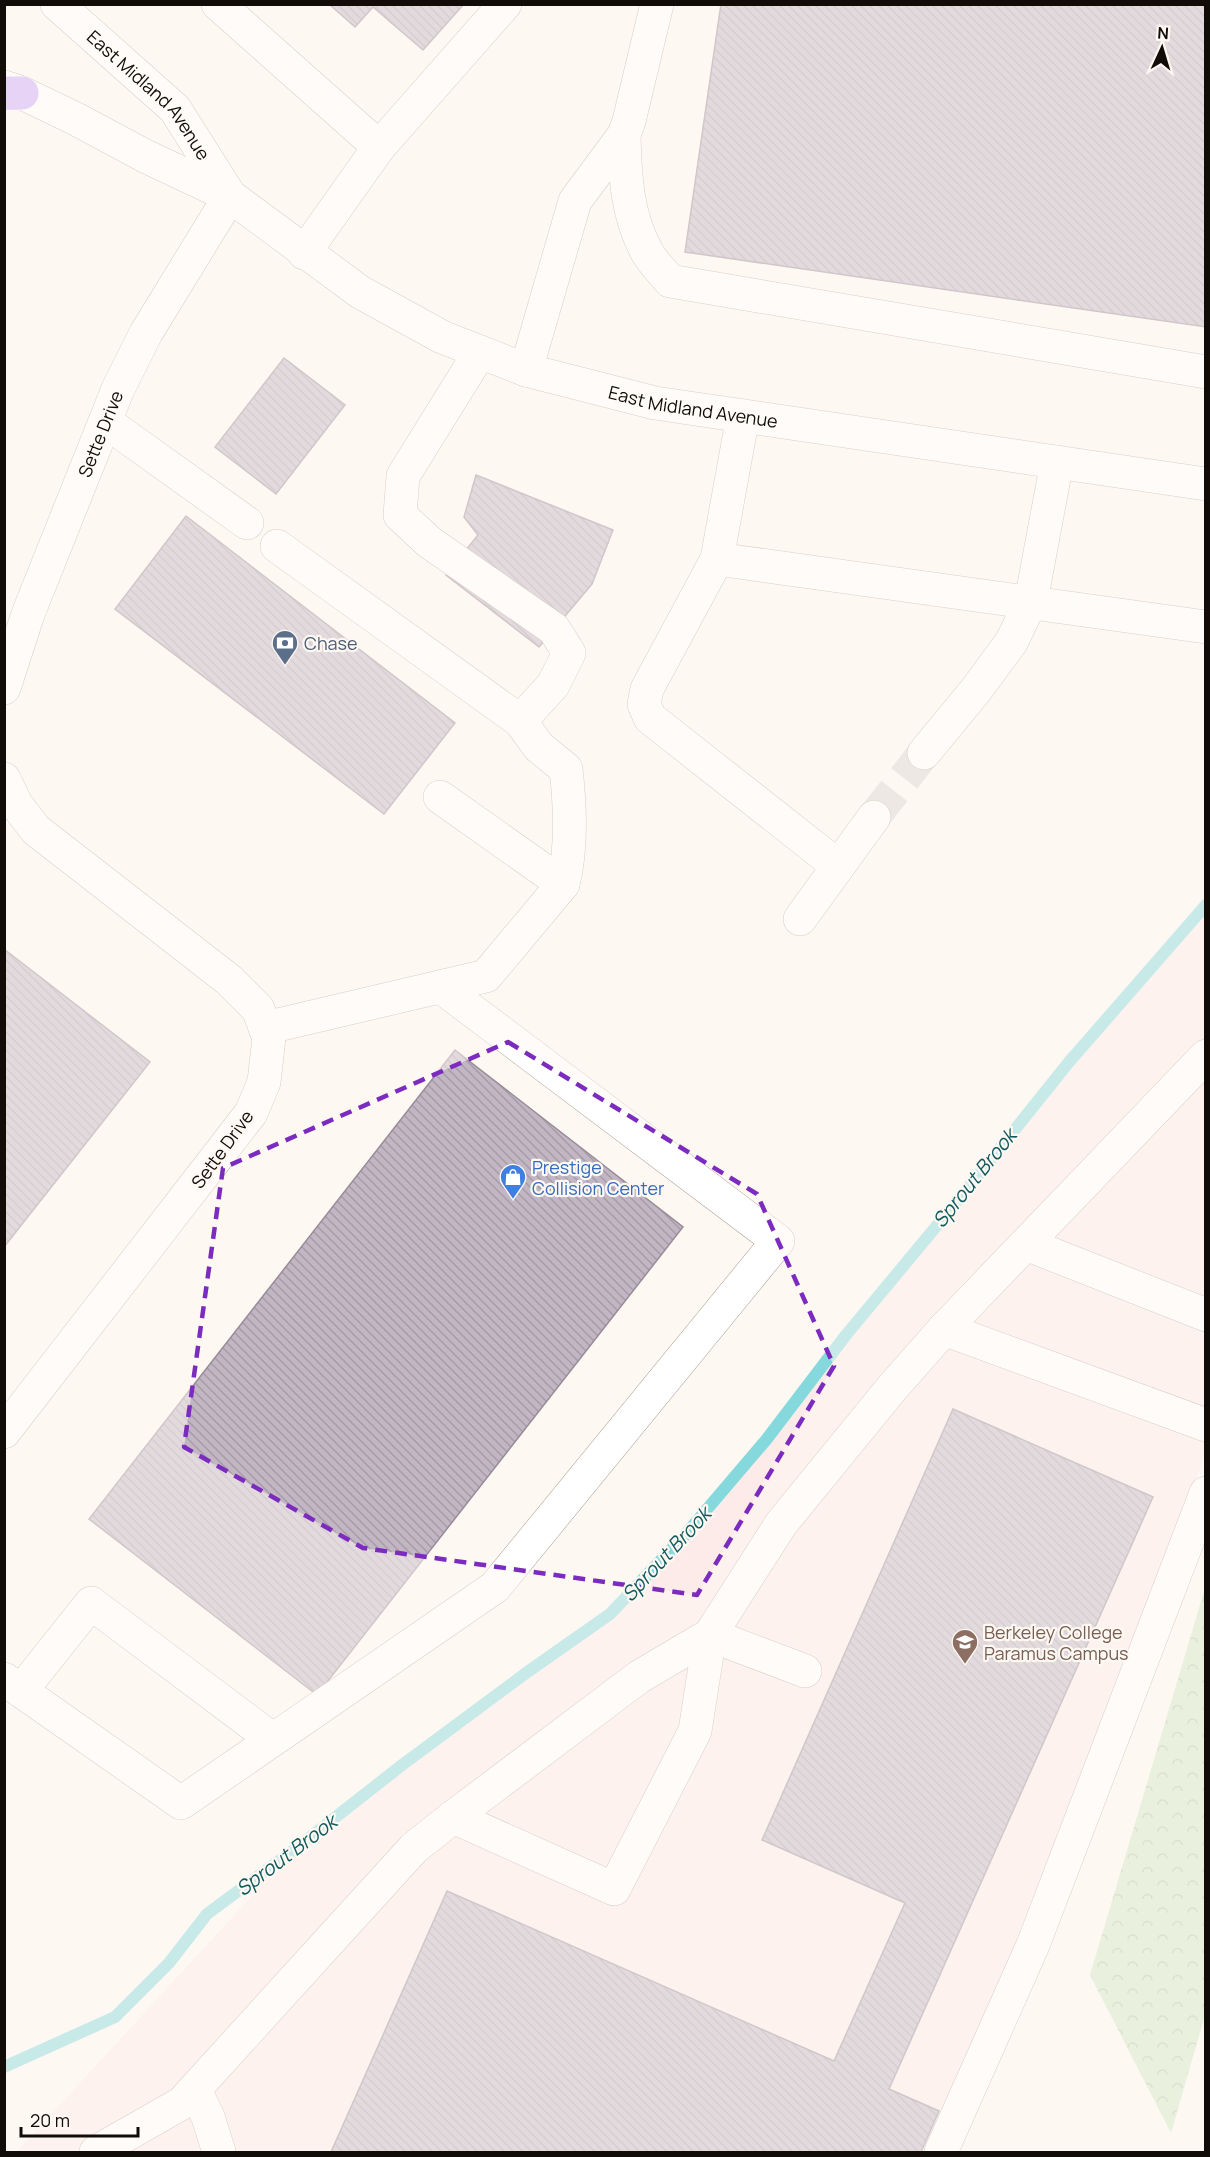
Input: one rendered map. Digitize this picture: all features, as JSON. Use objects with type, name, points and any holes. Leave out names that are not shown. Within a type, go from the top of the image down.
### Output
[{"type":"street","name":"East Midland Avenue","points":[[57,4],[175,109],[230,196]]},
{"type":"street","points":[[218,4],[379,147]]},
{"type":"street","points":[[304,253],[379,147],[505,4]]},
{"type":"street","points":[[526,370],[576,201],[624,135],[657,4]]},
{"type":"street","name":"East Midland Avenue","points":[[10,91],[76,119],[145,156],[230,196],[304,253],[360,292],[442,337],[526,370],[654,403],[1206,484]]},
{"type":"street","points":[[624,135],[625,174],[632,217],[648,253],[670,281],[1206,372]]},
{"type":"street","name":"Sette Drive","points":[[4,688],[16,615],[106,422],[118,389],[146,333],[230,196]]},
{"type":"street","points":[[480,352],[403,477],[400,515],[429,542],[555,629],[569,653],[553,685],[520,721]]},
{"type":"street","points":[[743,416],[717,559],[647,689],[644,704],[650,718],[838,866]]},
{"type":"street","points":[[106,422],[247,523]]},
{"type":"street","points":[[924,753],[976,690],[1012,641],[1031,602],[1057,462]]},
{"type":"street","points":[[265,1028],[486,976],[563,884],[566,871],[569,799],[566,769],[539,747],[520,721],[277,546]]},
{"type":"street","points":[[717,559],[1206,627]]},
{"type":"street","name":"Sette Drive","points":[[4,779],[16,804],[36,830],[229,980],[258,1010],[269,1038],[264,1082],[250,1113],[4,1432]]},
{"type":"street","points":[[440,797],[563,884]]},
{"type":"street","points":[[800,919],[874,817]]},
{"type":"street","points":[[272,1739],[91,1603],[13,1685],[181,1803],[495,1587],[778,1241],[441,987]]},
{"type":"street","points":[[453,1816],[614,1889],[695,1731],[710,1635],[781,1524],[892,1388],[944,1329],[1206,1056]]},
{"type":"street","points":[[1026,1244],[1206,1315]]},
{"type":"street","points":[[944,1329],[1206,1425]]},
{"type":"street","points":[[941,2152],[1033,1945],[1206,1493]]},
{"type":"street","points":[[710,1635],[805,1671]]},
{"type":"street","points":[[96,2152],[182,2103],[414,1848],[453,1816],[639,1677],[710,1635]]},
{"type":"street","points":[[195,2090],[208,2117],[219,2152]]},
{"type":"highlighted area","points":[[508,1042],[757,1194],[834,1366],[697,1595],[363,1548],[184,1447],[223,1168]]},
{"type":"shaded area","points":[[1205,905],[1205,1455],[956,2152],[16,2152],[295,1849],[610,1614],[766,1440],[846,1335]]},
{"type":"green space","points":[[1205,1588],[1205,2015],[1171,2133],[1090,1975]]},
{"type":"building","points":[[329,4],[464,4],[423,50],[373,7],[355,27]]},
{"type":"building","points":[[721,4],[1206,4],[1206,327],[685,252]]},
{"type":"building","points":[[284,358],[345,405],[276,494],[215,447]]},
{"type":"building","points":[[476,475],[613,530],[592,584],[539,647],[446,575],[478,535],[464,517]]},
{"type":"building","name":"Chase","points":[[186,516],[455,723],[384,814],[115,609]]},
{"type":"building","points":[[4,949],[150,1062],[4,1247]]},
{"type":"building","points":[[455,1050],[683,1227],[317,1695],[89,1519]]},
{"type":"building","points":[[953,1409],[1153,1497],[889,2089],[939,2111],[921,2152],[331,2152],[447,1891],[834,2061],[905,1903],[762,1840]]},
{"type":"waterway","name":"Sprout Brook","points":[[4,2067],[115,2017],[169,1963],[207,1914],[402,1765],[610,1614],[685,1535],[766,1440],[846,1335],[1069,1062],[1206,905]]},
{"type":"tunnel","points":[[874,817],[924,753]]},
{"type":"place","name":"Chase","points":[[285,666]]},
{"type":"place","name":"Prestige Collision Center","points":[[513,1200]]},
{"type":"place","name":"Berkeley College Paramus Campus","points":[[965,1665]]}]
